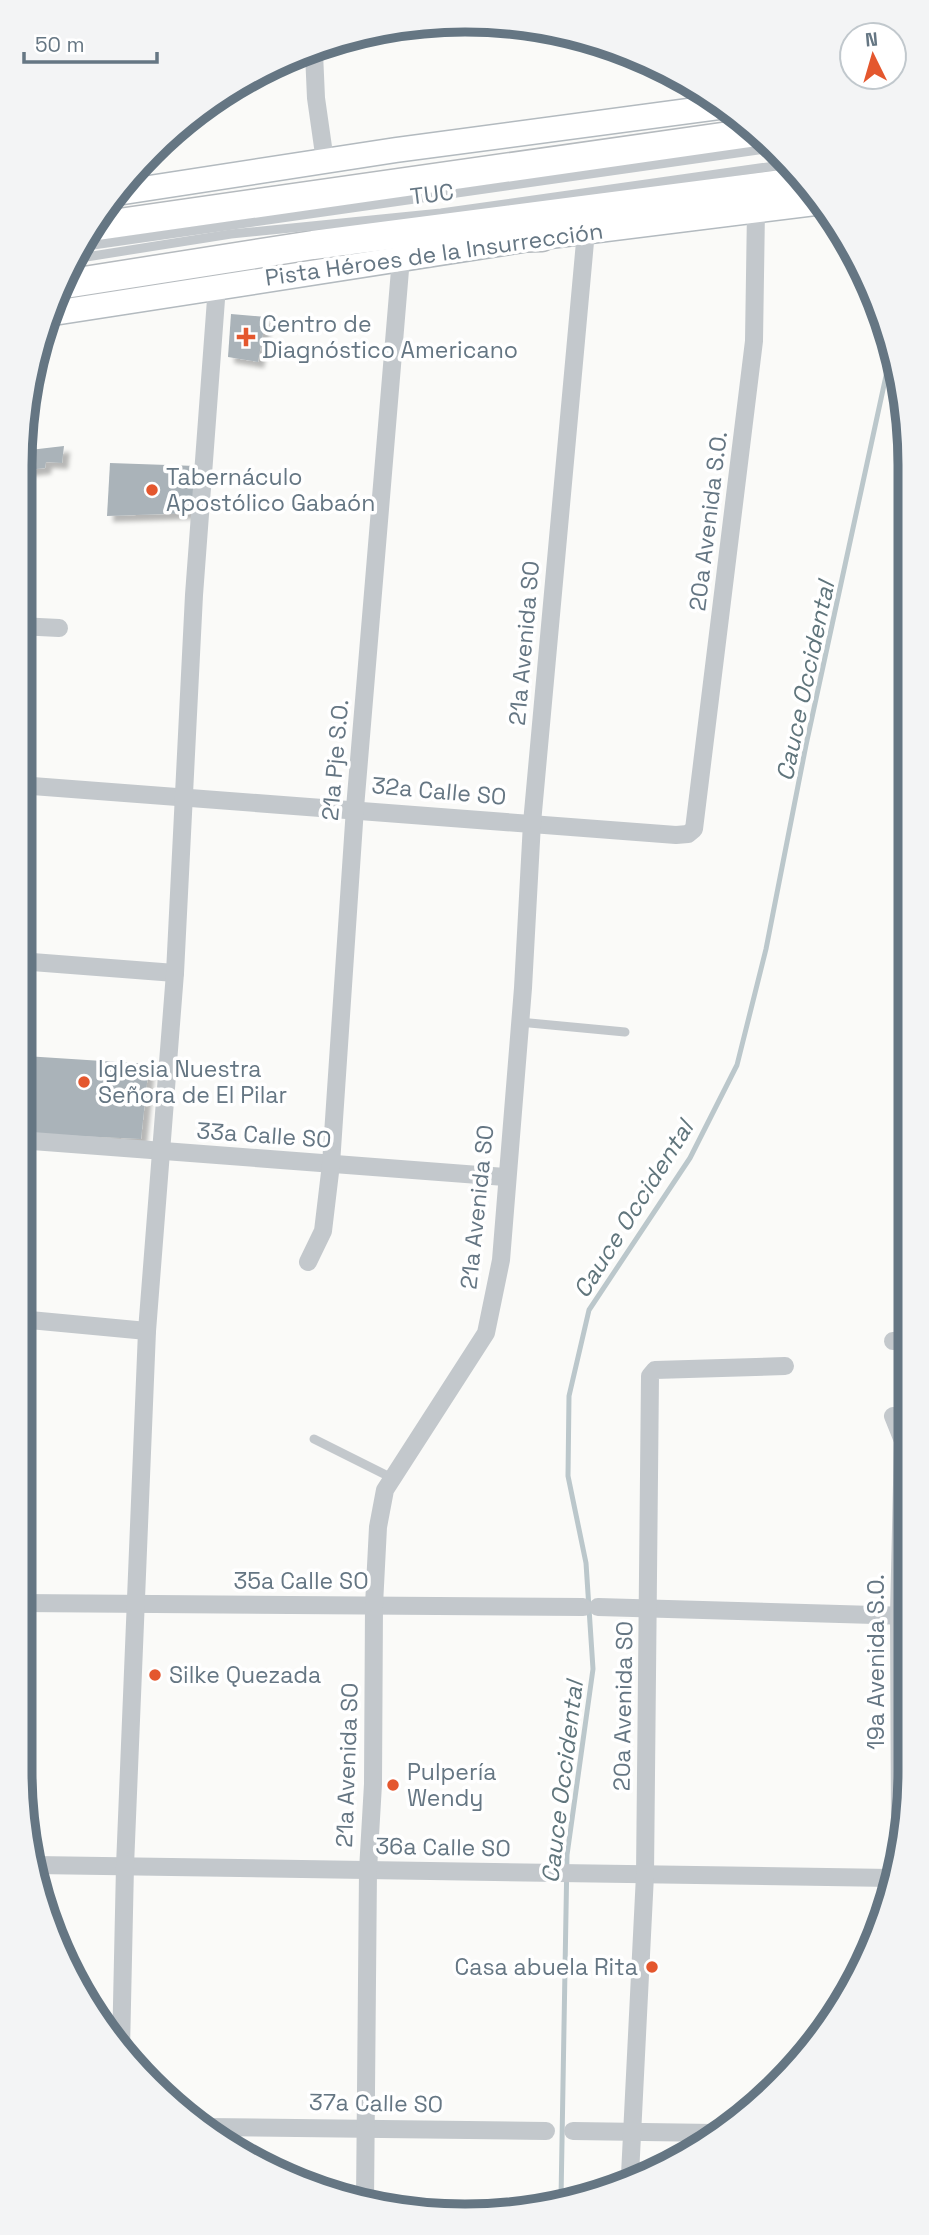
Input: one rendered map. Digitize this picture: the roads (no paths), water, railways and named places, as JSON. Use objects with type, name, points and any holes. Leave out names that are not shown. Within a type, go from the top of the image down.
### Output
[{"type":"main road","points":[[103,225],[744,134]]},
{"type":"main road","name":"Pista Héroes de la Insurrección","points":[[71,283],[236,257],[793,183]]},
{"type":"main road","points":[[236,257],[320,257],[425,242],[542,237]]},
{"type":"street","points":[[314,58],[316,98],[325,161]]},
{"type":"street","points":[[129,191],[499,136],[710,108]]},
{"type":"street","points":[[232,206],[319,177],[410,162],[499,136]]},
{"type":"street","name":"Pista Héroes de la Insurrección","points":[[59,312],[542,237],[810,203]]},
{"type":"street","name":"20a Avenida S.O.","points":[[688,834],[696,820],[754,341],[756,210]]},
{"type":"street","name":"21a Avenida SO","points":[[365,2192],[368,1870],[373,1784],[374,1605],[378,1527],[385,1490],[486,1333],[501,1260],[531,823],[586,231]]},
{"type":"street","name":"21a Pje S.O.","points":[[308,1262],[323,1231],[331,1164],[355,808],[401,258]]},
{"type":"street","points":[[121,2034],[134,1605],[147,1331],[175,973],[195,582],[217,286]]},
{"type":"street","points":[[32,627],[59,628]]},
{"type":"street","name":"32a Calle SO","points":[[32,786],[688,834]]},
{"type":"street","points":[[32,962],[175,973]]},
{"type":"street","name":"33a Calle SO","points":[[32,1141],[505,1177]]},
{"type":"street","points":[[32,1320],[147,1331]]},
{"type":"street","name":"20a Avenida SO","points":[[630,2171],[645,1875],[650,1376],[654,1370],[785,1366]]},
{"type":"street","name":"19a Avenida S.O.","points":[[893,1416],[898,1427]]},
{"type":"street","name":"35a Calle SO","points":[[32,1603],[649,1608]]},
{"type":"street","points":[[649,1608],[898,1616]]},
{"type":"street","name":"36a Calle SO","points":[[42,1865],[884,1878]]},
{"type":"street","name":"37a Calle SO","points":[[219,2127],[546,2131]]},
{"type":"street","points":[[573,2131],[702,2133]]},
{"type":"lane","name":"TUC","points":[[92,245],[762,149]]},
{"type":"lane","name":"TUC","points":[[85,257],[231,234],[441,213],[778,165]]},
{"type":"lane","points":[[519,1022],[625,1032]]},
{"type":"lane","points":[[314,1439],[392,1478]]},
{"type":"waterway","name":"Cauce Occidental","points":[[561,2192],[567,1855],[593,1669],[586,1563],[568,1476],[569,1396],[589,1310],[690,1158],[737,1065],[766,949],[806,745],[887,371]]},
{"type":"place","name":"Centro de Diagnóstico Americano","points":[[246,337]]},
{"type":"place","name":"Tabernáculo Apostólico Gabaón","points":[[152,490]]},
{"type":"place","name":"Iglesia Nuestra Señora de El Pilar","points":[[84,1082]]},
{"type":"place","name":"Silke Quezada","points":[[155,1675]]},
{"type":"place","name":"Pulpería Wendy","points":[[393,1785]]},
{"type":"place","name":"Casa abuela Rita","points":[[652,1967]]}]
